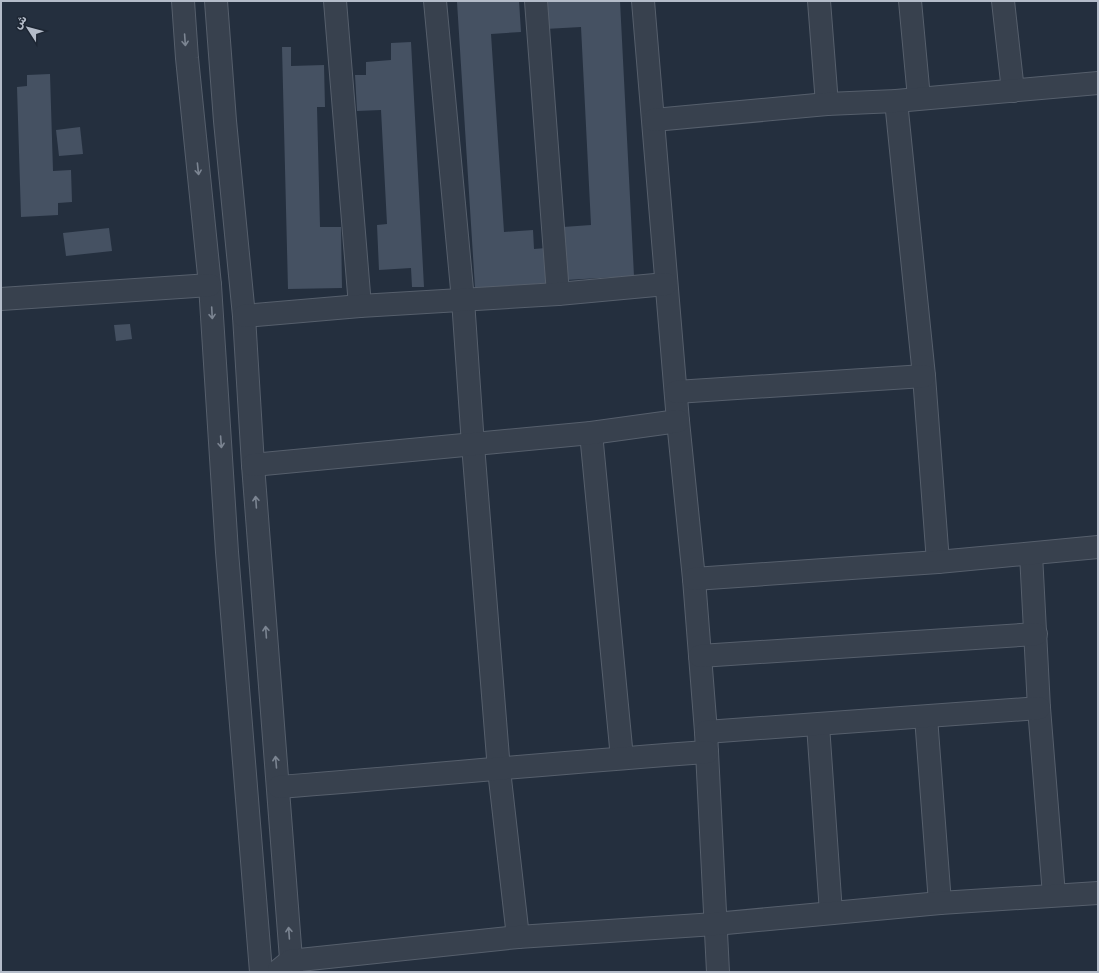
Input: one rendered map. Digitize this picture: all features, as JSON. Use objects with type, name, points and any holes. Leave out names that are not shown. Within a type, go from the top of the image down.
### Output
[{"type":"street","points":[[183,1],[187,58],[210,285],[227,552],[261,972]]},
{"type":"street","points":[[216,1],[225,121],[244,316],[253,465],[279,787],[286,968]]},
{"type":"street","points":[[335,1],[360,306]]},
{"type":"street","points":[[435,1],[463,300],[499,770],[518,937]]},
{"type":"street","points":[[536,1],[558,294]]},
{"type":"street","points":[[644,1],[666,284],[700,656],[718,972]]},
{"type":"street","points":[[819,1],[827,104]]},
{"type":"street","points":[[910,1],[919,98]]},
{"type":"street","points":[[1002,1],[1013,91]]},
{"type":"street","points":[[654,120],[827,104],[896,101],[1013,91],[1098,82]]},
{"type":"street","points":[[896,101],[924,376],[938,562]]},
{"type":"street","points":[[244,316],[360,306],[558,294],[666,284]]},
{"type":"street","points":[[1,299],[210,285]]},
{"type":"street","points":[[676,392],[924,376]]},
{"type":"street","points":[[253,465],[591,433],[678,421]]},
{"type":"street","points":[[591,433],[622,758]]},
{"type":"street","points":[[694,579],[938,562],[1098,547]]},
{"type":"street","points":[[1031,554],[1039,708],[1054,895]]},
{"type":"street","points":[[700,656],[1036,634]]},
{"type":"street","points":[[279,787],[499,770],[622,758],[706,742],[818,724],[1039,708]]},
{"type":"street","points":[[926,717],[940,903]]},
{"type":"street","points":[[818,724],[831,913]]},
{"type":"street","points":[[286,968],[518,937],[715,924],[940,903],[1098,893]]},
{"type":"street","points":[[258,933],[286,968]]},
{"type":"building","points":[[519,1],[521,32],[491,34],[504,232],[533,230],[534,249],[546,248],[549,283],[475,288],[457,2]]},
{"type":"building","points":[[543,1],[620,1],[634,276],[566,280],[563,227],[591,225],[581,27],[545,29]]},
{"type":"building","points":[[411,42],[424,287],[412,287],[411,268],[379,270],[377,225],[387,224],[381,110],[357,111],[355,75],[366,75],[366,62],[391,60],[391,43]]},
{"type":"building","points":[[282,47],[291,47],[291,66],[324,65],[325,107],[317,107],[320,227],[341,227],[342,288],[288,289]]},
{"type":"building","points":[[50,74],[53,171],[71,170],[72,202],[58,203],[58,215],[21,217],[17,87],[27,86],[27,75]]},
{"type":"building","points":[[80,127],[83,154],[59,156],[56,130]]},
{"type":"building","points":[[109,228],[112,251],[66,256],[63,233]]},
{"type":"building","points":[[130,324],[132,339],[116,341],[114,325]]}]
